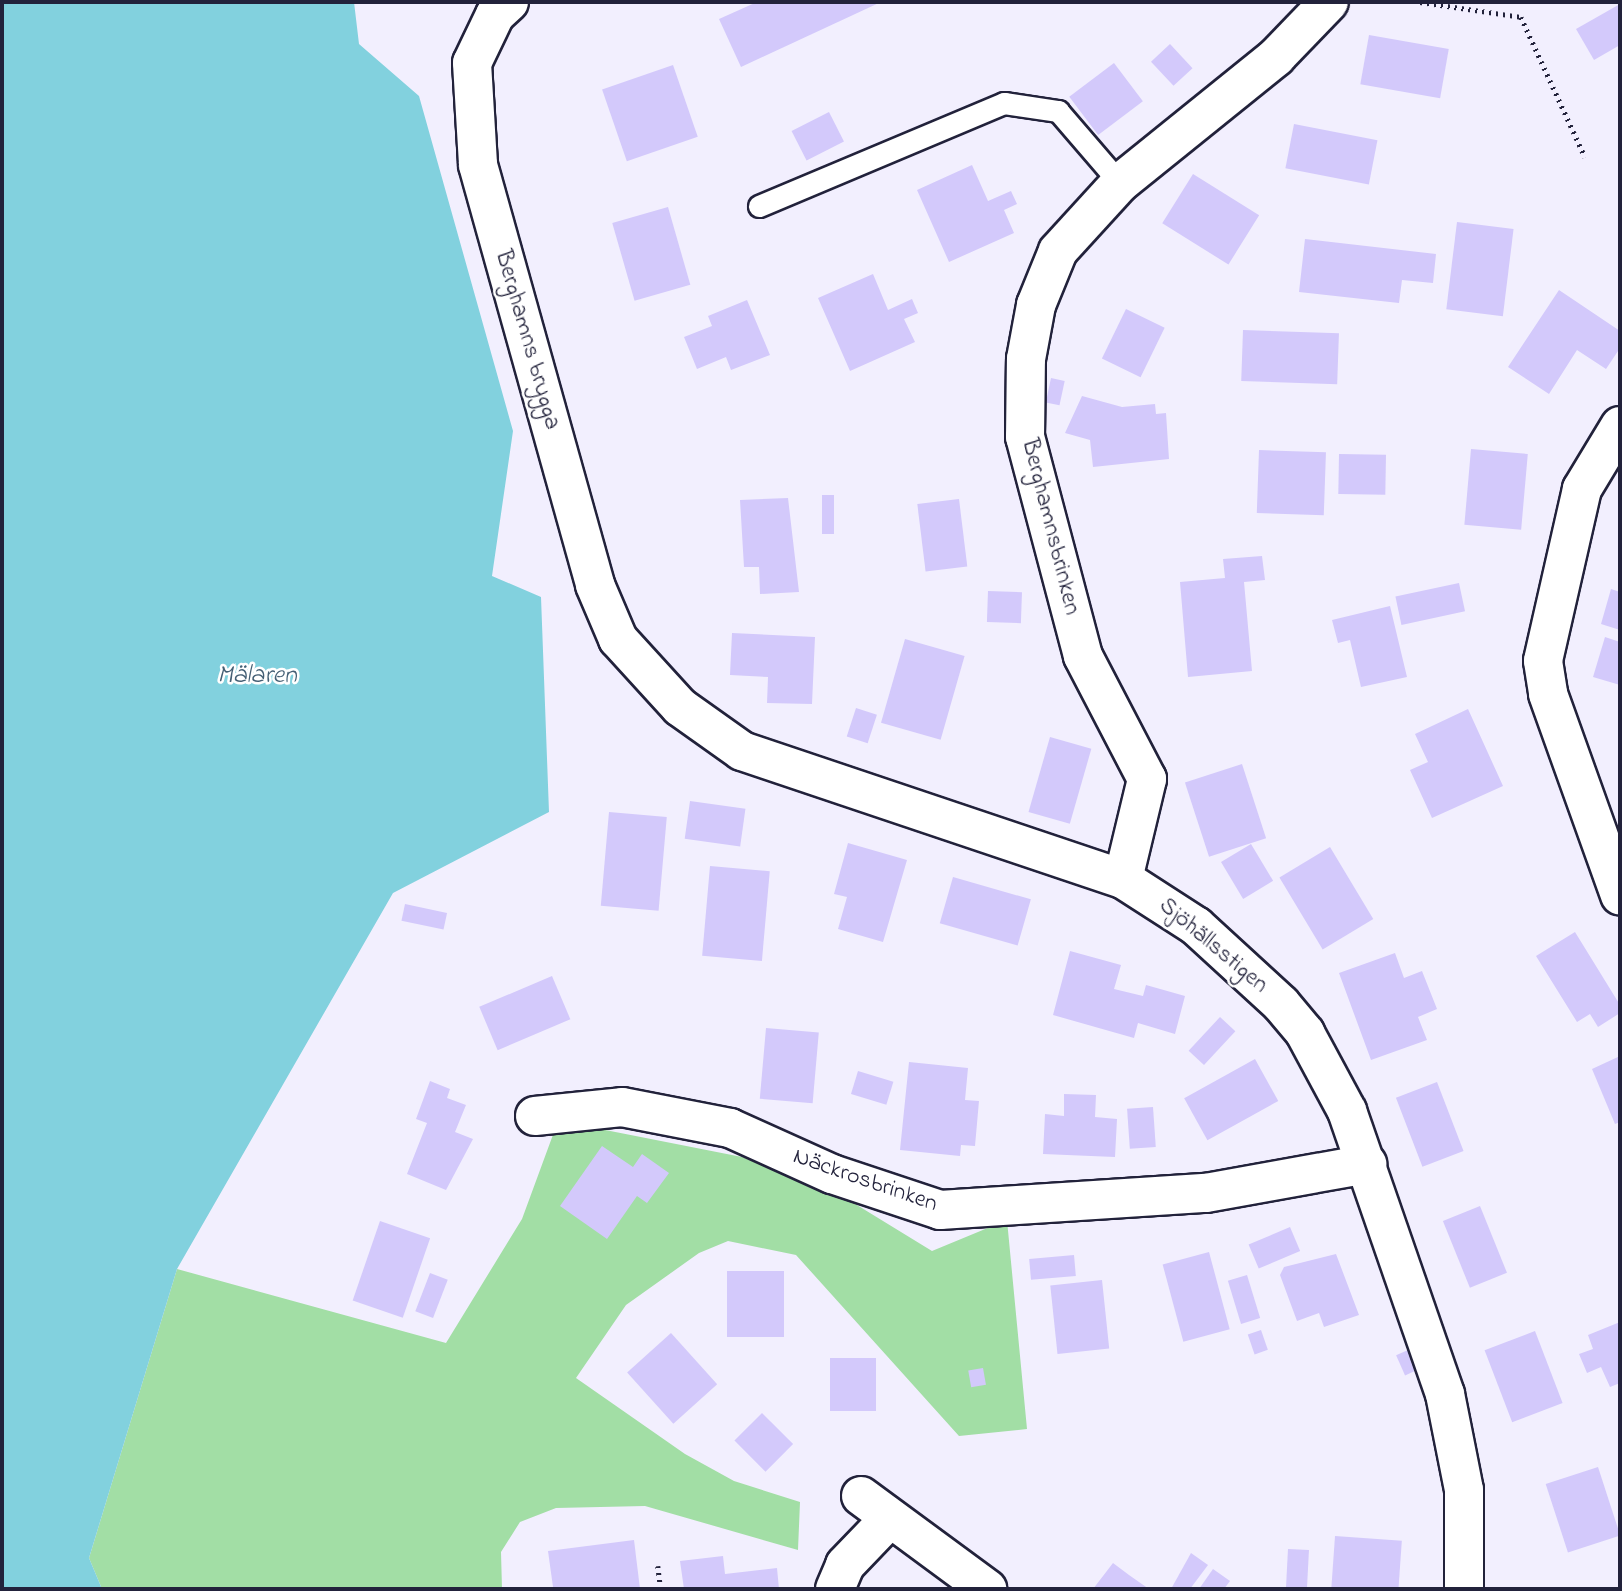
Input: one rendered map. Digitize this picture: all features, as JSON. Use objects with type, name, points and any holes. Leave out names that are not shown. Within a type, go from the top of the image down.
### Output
[{"type":"street","name":"Berghamns brygga","points":[[509,2],[495,15],[472,63],[478,165],[606,612]]},
{"type":"street","name":"Berghamnsbrinken","points":[[1124,880],[1147,779],[1083,656],[1025,437],[1026,359],[1036,305],[1058,251],[1120,183],[1276,57],[1329,2]]},
{"type":"street","points":[[1620,426],[1582,489],[1543,661],[1548,694],[1620,895]]},
{"type":"street","name":"Sjöhällsstigen","points":[[606,612],[625,649],[653,681],[742,751],[1124,880],[1196,926],[1281,1004],[1328,1069],[1367,1164],[1454,1429],[1464,1490],[1464,1589]]},
{"type":"street","name":"Näckrosbrinken","points":[[535,1116],[622,1107],[730,1128],[832,1174],[940,1210],[1206,1193],[1367,1164]]},
{"type":"street","points":[[835,1589],[875,1507],[987,1589]]},
{"type":"lane","points":[[759,206],[1004,103],[1058,111],[1120,183]]},
{"type":"path","points":[[1420,2],[1521,17],[1585,157]]},
{"type":"path","points":[[658,1566],[661,1589]]},
{"type":"green space","points":[[585,1126],[742,1157],[852,1202],[932,1251],[1007,1220],[1027,1429],[959,1436],[796,1255],[728,1241],[699,1253],[626,1305],[576,1378],[685,1454],[734,1481],[800,1502],[798,1550],[645,1506],[556,1508],[520,1522],[501,1552],[502,1589],[102,1589],[89,1558],[177,1269],[446,1343],[522,1219],[554,1132]]},
{"type":"water","name":"Mälaren","points":[[2,2],[354,2],[359,44],[419,96],[513,431],[492,576],[541,597],[549,812],[393,893],[177,1269],[89,1558],[102,1589],[2,1589]]},
{"type":"building","points":[[757,2],[881,2],[741,67],[719,19]]},
{"type":"building","points":[[1620,4],[1620,45],[1594,60],[1576,29]]},
{"type":"building","points":[[1369,35],[1449,49],[1440,98],[1360,84]]},
{"type":"building","points":[[1170,44],[1193,68],[1173,86],[1151,62]]},
{"type":"building","points":[[1114,63],[1143,101],[1098,135],[1069,97]]},
{"type":"building","points":[[673,65],[698,137],[627,161],[602,89]]},
{"type":"building","points":[[829,112],[844,141],[807,160],[792,131]]},
{"type":"building","points":[[1294,124],[1377,140],[1369,184],[1285,168]]},
{"type":"building","points":[[972,165],[988,201],[1011,191],[1017,204],[1004,210],[1014,233],[949,262],[917,190]]},
{"type":"building","points":[[1193,174],[1259,215],[1228,265],[1162,223]]},
{"type":"building","points":[[668,207],[690,285],[635,301],[612,223]]},
{"type":"building","points":[[1457,222],[1514,229],[1503,316],[1446,309]]},
{"type":"building","points":[[1305,239],[1436,254],[1433,283],[1402,280],[1399,303],[1299,292]]},
{"type":"building","points":[[873,274],[888,310],[912,299],[918,313],[904,319],[915,342],[850,371],[818,298]]},
{"type":"building","points":[[1559,290],[1620,331],[1620,348],[1606,369],[1577,350],[1549,394],[1508,367]]},
{"type":"building","points":[[747,300],[770,355],[731,370],[726,357],[697,369],[684,337],[712,326],[708,316]]},
{"type":"building","points":[[1126,309],[1165,328],[1141,377],[1102,358]]},
{"type":"building","points":[[1243,330],[1339,333],[1337,384],[1241,381]]},
{"type":"building","points":[[1051,378],[1065,381],[1059,405],[1046,402]]},
{"type":"building","points":[[1082,396],[1122,407],[1155,404],[1156,414],[1166,413],[1169,459],[1093,467],[1090,440],[1065,433]]},
{"type":"building","points":[[1471,449],[1528,454],[1521,530],[1464,525]]},
{"type":"building","points":[[1259,450],[1326,452],[1324,515],[1257,513]]},
{"type":"building","points":[[1339,454],[1386,455],[1385,495],[1338,494]]},
{"type":"building","points":[[822,495],[834,495],[834,534],[822,534]]},
{"type":"building","points":[[788,498],[799,592],[760,594],[759,567],[744,567],[740,500]]},
{"type":"building","points":[[959,499],[967,566],[926,572],[917,504]]},
{"type":"building","points":[[1262,556],[1265,580],[1244,582],[1252,671],[1188,677],[1180,582],[1225,578],[1223,559]]},
{"type":"building","points":[[1459,583],[1465,611],[1401,625],[1395,597]]},
{"type":"building","points":[[1611,589],[1620,592],[1620,630],[1601,624]]},
{"type":"building","points":[[988,591],[1022,592],[1021,623],[987,622]]},
{"type":"building","points":[[1390,606],[1407,677],[1361,687],[1350,640],[1338,643],[1332,620]]},
{"type":"building","points":[[732,633],[815,637],[812,704],[767,703],[768,677],[730,675]]},
{"type":"building","points":[[1605,637],[1620,642],[1620,685],[1593,677]]},
{"type":"building","points":[[905,639],[965,656],[941,740],[881,723]]},
{"type":"building","points":[[856,708],[877,715],[868,743],[847,737]]},
{"type":"building","points":[[1468,709],[1503,786],[1432,818],[1410,770],[1428,762],[1415,734]]},
{"type":"building","points":[[1050,737],[1091,749],[1070,824],[1029,812]]},
{"type":"building","points":[[1242,764],[1266,838],[1209,857],[1185,783]]},
{"type":"building","points":[[690,801],[745,809],[740,846],[685,839]]},
{"type":"building","points":[[609,812],[667,817],[659,911],[601,906]]},
{"type":"building","points":[[848,843],[907,860],[883,942],[838,929],[847,897],[834,894]]},
{"type":"building","points":[[1251,844],[1273,881],[1243,899],[1221,862]]},
{"type":"building","points":[[1330,847],[1373,919],[1323,949],[1279,877]]},
{"type":"building","points":[[710,866],[770,871],[762,961],[702,956]]},
{"type":"building","points":[[953,877],[1031,899],[1018,945],[940,923]]},
{"type":"building","points":[[405,904],[447,913],[444,930],[401,921]]},
{"type":"building","points":[[1575,932],[1620,1005],[1620,1013],[1598,1027],[1590,1014],[1577,1022],[1536,956]]},
{"type":"building","points":[[1070,951],[1121,965],[1114,989],[1143,996],[1146,985],[1185,996],[1175,1034],[1138,1023],[1134,1038],[1053,1015]]},
{"type":"building","points":[[1395,953],[1404,978],[1422,971],[1437,1009],[1418,1017],[1427,1040],[1371,1060],[1339,973]]},
{"type":"building","points":[[552,976],[570,1019],[498,1050],[479,1007]]},
{"type":"building","points":[[1220,1017],[1235,1031],[1204,1065],[1189,1051]]},
{"type":"building","points":[[766,1028],[819,1033],[813,1103],[760,1099]]},
{"type":"building","points":[[1620,1056],[1620,1122],[1615,1124],[1592,1069]]},
{"type":"building","points":[[1255,1059],[1278,1101],[1207,1140],[1184,1098]]},
{"type":"building","points":[[909,1062],[968,1068],[965,1100],[979,1101],[975,1146],[961,1145],[960,1156],[900,1150]]},
{"type":"building","points":[[858,1071],[893,1082],[886,1105],[851,1094]]},
{"type":"building","points":[[430,1081],[450,1089],[447,1098],[466,1105],[455,1132],[473,1139],[446,1190],[407,1174],[427,1123],[416,1119]]},
{"type":"building","points":[[1437,1082],[1464,1151],[1422,1167],[1396,1098]]},
{"type":"building","points":[[1064,1094],[1096,1095],[1095,1117],[1117,1119],[1115,1157],[1043,1154],[1045,1114],[1064,1116]]},
{"type":"building","points":[[1153,1107],[1156,1147],[1130,1149],[1127,1109]]},
{"type":"building","points":[[602,1146],[633,1167],[642,1154],[669,1173],[647,1203],[637,1196],[607,1239],[560,1206]]},
{"type":"building","points":[[1480,1206],[1507,1273],[1470,1288],[1443,1221]]},
{"type":"building","points":[[380,1221],[430,1238],[403,1318],[353,1300]]},
{"type":"building","points":[[1290,1227],[1300,1251],[1259,1269],[1249,1245]]},
{"type":"building","points":[[1209,1252],[1230,1329],[1183,1342],[1163,1264]]},
{"type":"building","points":[[1336,1254],[1359,1315],[1324,1327],[1319,1313],[1297,1321],[1280,1275],[1284,1267]]},
{"type":"building","points":[[1074,1255],[1076,1276],[1031,1280],[1029,1259]]},
{"type":"building","points":[[727,1271],[784,1271],[784,1337],[727,1337]]},
{"type":"building","points":[[430,1273],[448,1280],[433,1318],[415,1311]]},
{"type":"building","points":[[1247,1275],[1260,1318],[1241,1324],[1228,1281]]},
{"type":"building","points":[[1102,1280],[1109,1349],[1057,1354],[1050,1285]]},
{"type":"building","points":[[1620,1322],[1620,1383],[1610,1387],[1601,1367],[1587,1373],[1579,1354],[1593,1349],[1588,1335]]},
{"type":"building","points":[[1261,1330],[1268,1350],[1255,1354],[1248,1335]]},
{"type":"building","points":[[1535,1331],[1563,1403],[1512,1422],[1485,1350]]},
{"type":"building","points":[[671,1333],[717,1384],[673,1424],[627,1372]]},
{"type":"building","points":[[1408,1350],[1417,1370],[1405,1375],[1396,1355]]},
{"type":"building","points":[[830,1358],[876,1358],[876,1411],[830,1411]]},
{"type":"building","points":[[983,1368],[986,1385],[971,1387],[968,1371]]},
{"type":"building","points":[[762,1413],[793,1444],[766,1472],[734,1441]]},
{"type":"building","points":[[1598,1467],[1620,1536],[1568,1552],[1546,1484]]},
{"type":"building","points":[[1335,1536],[1402,1541],[1398,1589],[1331,1589]]},
{"type":"building","points":[[634,1540],[640,1589],[553,1587],[548,1551]]},
{"type":"building","points":[[1288,1549],[1309,1550],[1307,1589],[1286,1589]]},
{"type":"building","points":[[1191,1553],[1208,1565],[1190,1589],[1171,1589]]},
{"type":"building","points":[[723,1556],[725,1574],[777,1568],[779,1589],[684,1589],[680,1561]]},
{"type":"building","points":[[1113,1563],[1129,1575],[1149,1589],[1093,1589]]},
{"type":"building","points":[[1213,1569],[1230,1581],[1224,1589],[1199,1589]]}]
